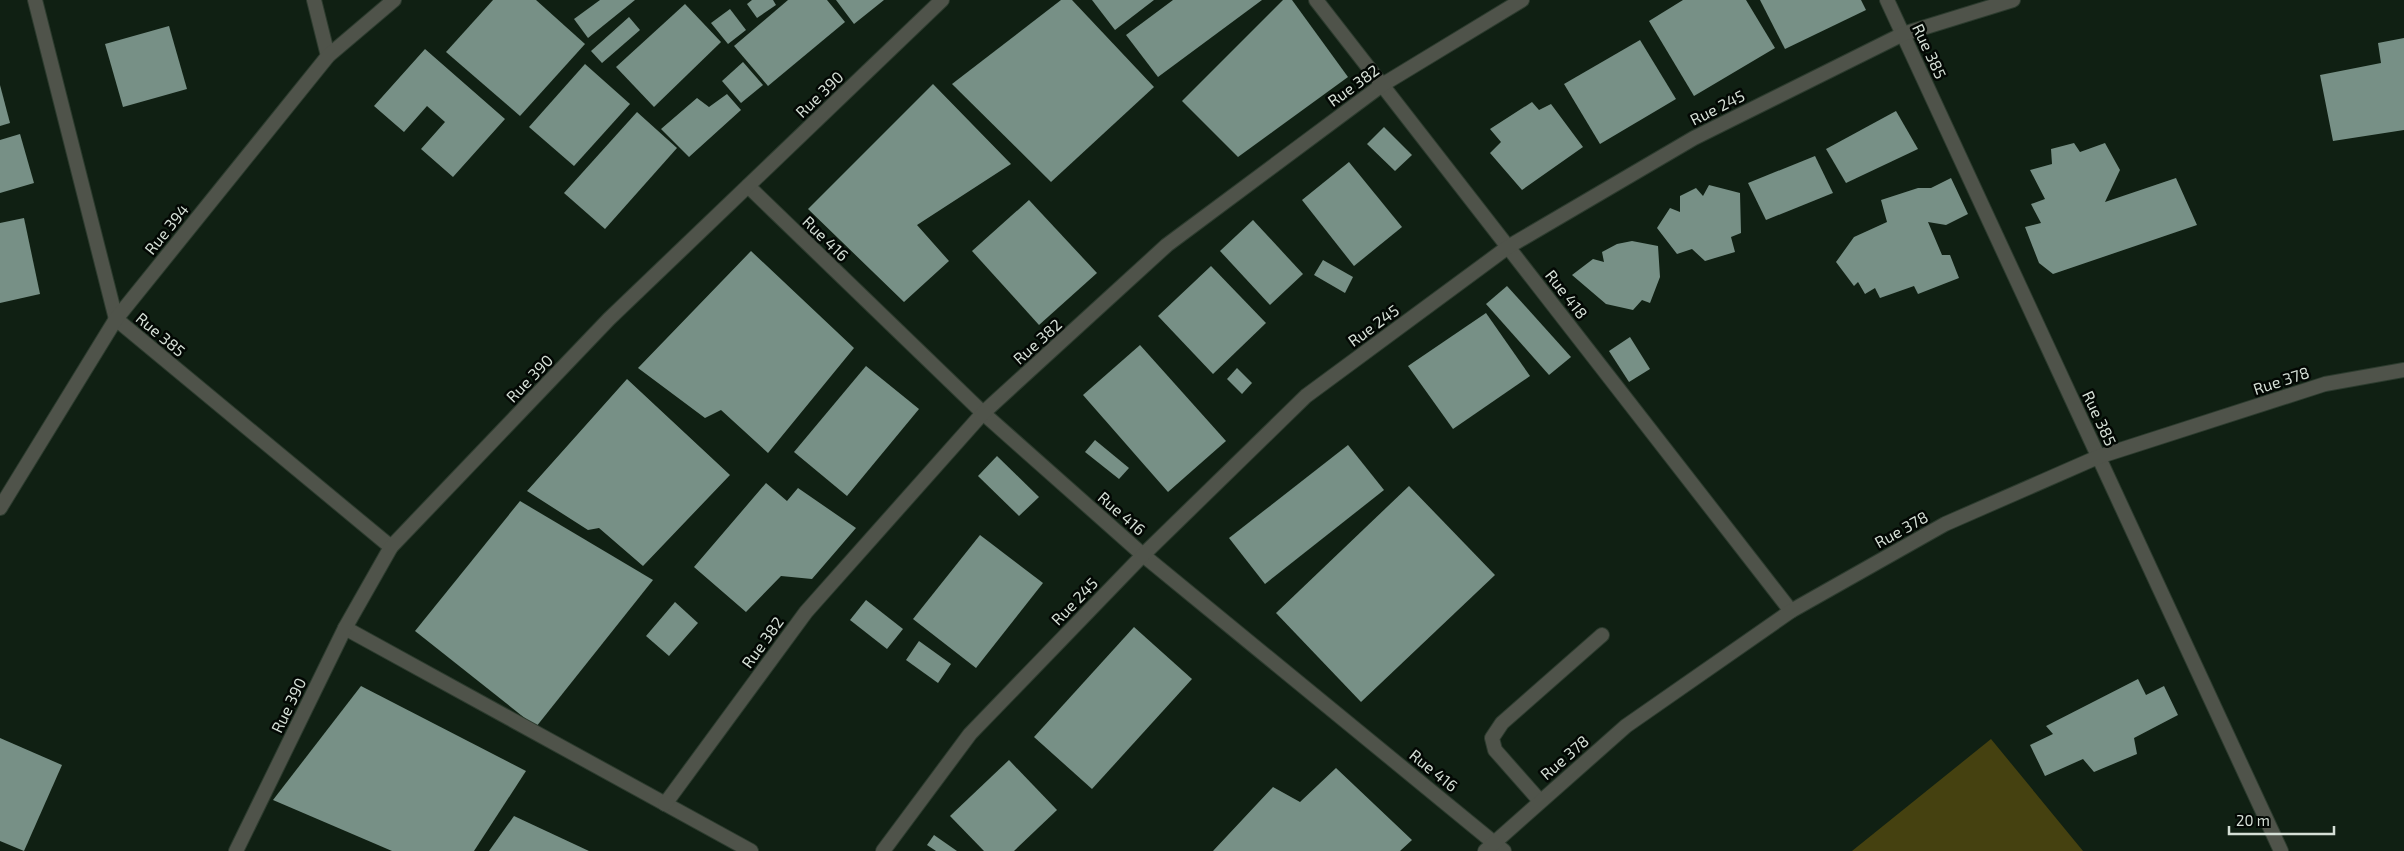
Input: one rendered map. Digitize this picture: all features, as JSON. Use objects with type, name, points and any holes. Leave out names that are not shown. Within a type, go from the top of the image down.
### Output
[{"type":"street","name":"Rue 385","points":[[35,0],[116,319],[391,547]]},
{"type":"street","points":[[314,0],[328,56]]},
{"type":"street","name":"Rue 394","points":[[0,508],[116,319],[328,56],[394,0]]},
{"type":"street","name":"Rue 390","points":[[236,851],[345,628],[391,547],[609,319],[942,0]]},
{"type":"street","name":"Rue 418","points":[[1316,0],[1791,610]]},
{"type":"street","name":"Rue 382","points":[[665,804],[806,612],[983,414],[1167,245],[1382,85],[1522,0]]},
{"type":"street","name":"Rue 385","points":[[1887,0],[2281,851]]},
{"type":"street","name":"Rue 245","points":[[883,851],[970,734],[1143,554],[1306,396],[1508,247],[1694,138],[1903,34],[2013,0]]},
{"type":"street","name":"Rue 416","points":[[748,186],[983,414],[1143,554],[1494,848]]},
{"type":"street","name":"Rue 378","points":[[1494,848],[1540,801],[1626,726],[1791,610],[1945,524],[2098,457],[2326,384],[2404,370]]},
{"type":"street","points":[[345,628],[751,851]]},
{"type":"street","points":[[1540,801],[1495,750],[1492,738],[1502,723],[1602,635]]},
{"type":"shaded area","points":[[1991,739],[2083,851],[1852,851]]},
{"type":"building","points":[[493,0],[536,0],[585,44],[520,116],[446,52]]},
{"type":"building","points":[[600,0],[635,0],[588,38],[574,19]]},
{"type":"building","points":[[752,0],[773,0],[776,5],[757,18],[747,4]]},
{"type":"building","points":[[788,0],[827,0],[845,22],[768,86],[734,46]]},
{"type":"building","points":[[836,0],[884,0],[854,24]]},
{"type":"building","points":[[1061,0],[1072,0],[1154,87],[1051,182],[952,84]]},
{"type":"building","points":[[1092,0],[1154,0],[1115,30]]},
{"type":"building","points":[[1173,0],[1262,0],[1158,77],[1126,35]]},
{"type":"building","points":[[1283,0],[1292,0],[1348,77],[1238,157],[1182,101]]},
{"type":"building","points":[[1683,0],[1746,0],[1775,48],[1694,96],[1649,21]]},
{"type":"building","points":[[1760,0],[1861,0],[1866,10],[1785,49]]},
{"type":"building","points":[[685,4],[721,42],[654,107],[616,67]]},
{"type":"building","points":[[730,9],[746,30],[728,44],[711,23]]},
{"type":"building","points":[[629,17],[640,30],[602,63],[591,51]]},
{"type":"building","points":[[169,26],[187,89],[123,107],[105,44]]},
{"type":"building","points":[[2404,38],[2404,130],[2333,141],[2320,75],[2381,63],[2378,43]]},
{"type":"building","points":[[1640,40],[1676,99],[1600,144],[1564,84]]},
{"type":"building","points":[[425,49],[505,119],[453,177],[421,149],[445,122],[427,106],[404,132],[374,106]]},
{"type":"building","points":[[743,62],[763,85],[741,103],[722,81]]},
{"type":"building","points":[[585,64],[630,104],[574,166],[529,127]]},
{"type":"building","points":[[933,84],[1011,164],[917,225],[949,261],[904,302],[808,209]]},
{"type":"building","points":[[0,85],[10,123],[0,126]]},
{"type":"building","points":[[727,94],[741,110],[689,157],[661,129],[697,98],[709,107]]},
{"type":"building","points":[[1532,102],[1539,110],[1551,104],[1583,147],[1522,190],[1490,153],[1501,142],[1490,129]]},
{"type":"building","points":[[1896,111],[1918,149],[1846,183],[1826,149]]},
{"type":"building","points":[[637,112],[677,148],[605,229],[564,193]]},
{"type":"building","points":[[1384,127],[1412,155],[1395,171],[1367,144]]},
{"type":"building","points":[[20,134],[34,183],[0,193],[0,140]]},
{"type":"building","points":[[2074,143],[2080,152],[2105,143],[2120,170],[2105,202],[2176,178],[2197,225],[2053,274],[2039,263],[2025,227],[2041,223],[2031,204],[2045,199],[2030,170],[2052,164],[2051,149]]},
{"type":"building","points":[[1815,156],[1833,193],[1766,220],[1748,183]]},
{"type":"building","points":[[1349,162],[1402,227],[1354,266],[1302,200]]},
{"type":"building","points":[[1951,178],[1968,214],[1946,225],[1928,222],[1942,255],[1950,255],[1959,278],[1918,294],[1914,286],[1880,298],[1875,288],[1865,294],[1858,282],[1854,286],[1836,262],[1854,237],[1887,222],[1881,200],[1918,188],[1931,188]]},
{"type":"building","points":[[1709,185],[1740,193],[1741,233],[1731,237],[1735,252],[1705,261],[1692,249],[1677,254],[1657,228],[1670,208],[1680,212],[1680,196],[1696,188],[1703,196]]},
{"type":"building","points":[[1029,200],[1097,273],[1039,325],[972,251]]},
{"type":"building","points":[[24,218],[40,294],[0,303],[0,223]]},
{"type":"building","points":[[1253,220],[1303,274],[1270,305],[1220,251]]},
{"type":"building","points":[[1632,241],[1658,246],[1660,277],[1650,303],[1642,300],[1633,310],[1606,304],[1572,275],[1593,259],[1604,262],[1602,252],[1617,244]]},
{"type":"building","points":[[751,251],[854,348],[768,453],[721,410],[705,418],[638,368]]},
{"type":"building","points":[[1323,260],[1353,277],[1345,293],[1314,275]]},
{"type":"building","points":[[1211,266],[1266,323],[1213,374],[1158,316]]},
{"type":"building","points":[[1507,286],[1571,357],[1549,375],[1486,304]]},
{"type":"building","points":[[1486,313],[1530,376],[1453,429],[1408,366]]},
{"type":"building","points":[[1630,337],[1650,369],[1629,382],[1609,351]]},
{"type":"building","points":[[1140,345],[1226,441],[1168,492],[1083,395]]},
{"type":"building","points":[[866,366],[919,409],[847,496],[794,452]]},
{"type":"building","points":[[1237,368],[1252,383],[1242,394],[1227,379]]},
{"type":"building","points":[[627,379],[730,475],[643,566],[599,528],[588,530],[527,491]]},
{"type":"building","points":[[1095,440],[1129,468],[1119,479],[1085,452]]},
{"type":"building","points":[[1348,445],[1384,490],[1265,584],[1229,538]]},
{"type":"building","points":[[997,456],[1039,497],[1019,516],[978,476]]},
{"type":"building","points":[[766,483],[787,501],[798,488],[856,528],[812,579],[781,576],[746,612],[694,567]]},
{"type":"building","points":[[1409,486],[1495,575],[1361,702],[1276,613]]},
{"type":"building","points":[[520,501],[653,580],[536,727],[415,631]]},
{"type":"building","points":[[980,535],[1043,583],[976,668],[913,619]]},
{"type":"building","points":[[866,600],[903,629],[887,649],[850,620]]},
{"type":"building","points":[[675,602],[698,623],[669,656],[646,636]]},
{"type":"building","points":[[1134,627],[1192,679],[1092,789],[1034,737]]},
{"type":"building","points":[[919,641],[951,664],[938,683],[906,660]]},
{"type":"building","points":[[2138,679],[2146,695],[2164,686],[2178,715],[2134,738],[2137,754],[2094,772],[2083,759],[2045,776],[2030,745],[2053,734],[2046,726]]},
{"type":"building","points":[[361,686],[526,771],[474,851],[392,851],[273,800]]},
{"type":"building","points":[[0,738],[62,765],[24,851],[0,841]]},
{"type":"building","points":[[1009,760],[1057,810],[1014,851],[984,851],[950,816]]},
{"type":"building","points":[[1336,768],[1412,840],[1400,851],[1213,851],[1273,787],[1300,802]]},
{"type":"building","points":[[514,816],[589,851],[489,851]]},
{"type":"building","points":[[934,835],[957,851],[936,851],[927,845]]}]
